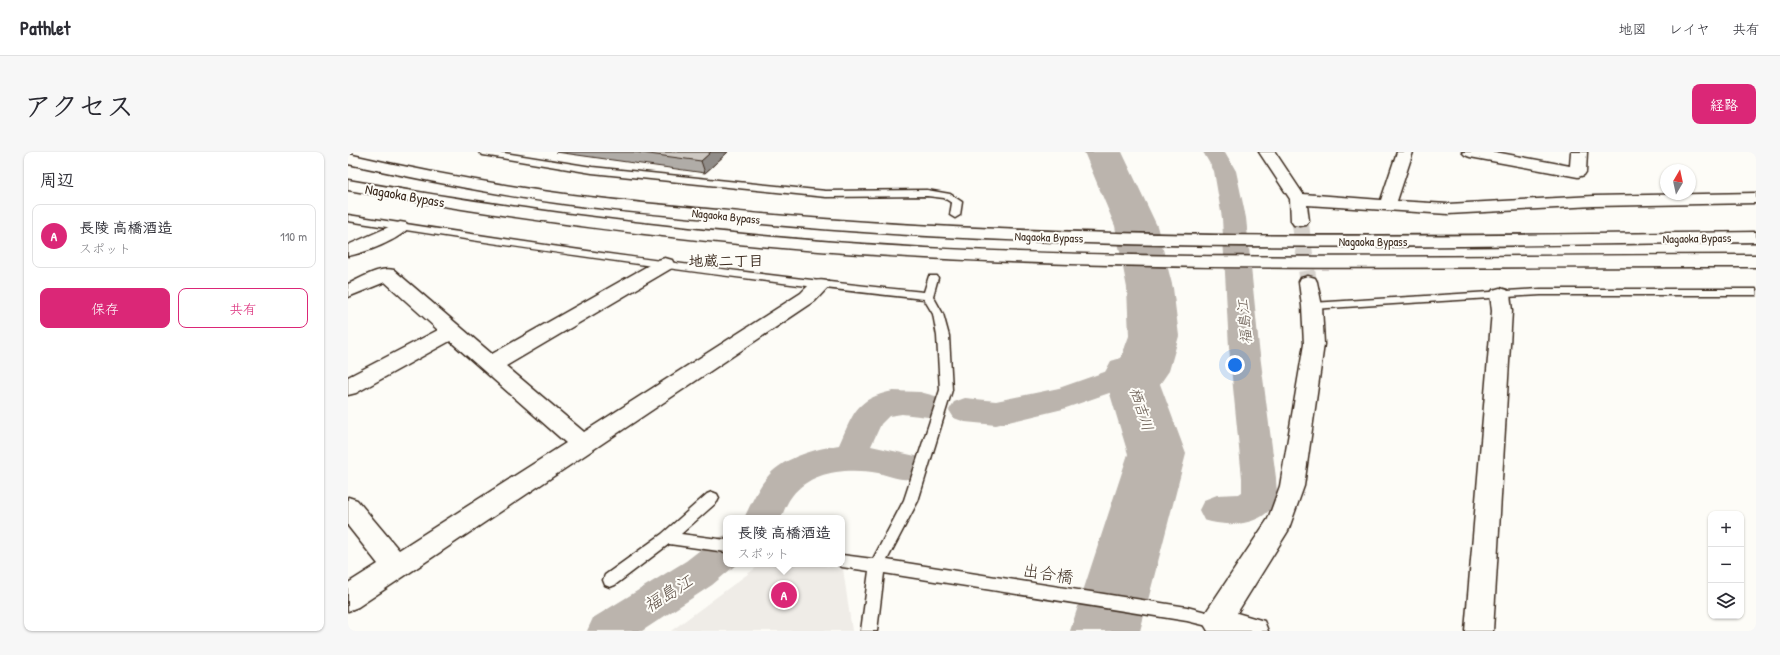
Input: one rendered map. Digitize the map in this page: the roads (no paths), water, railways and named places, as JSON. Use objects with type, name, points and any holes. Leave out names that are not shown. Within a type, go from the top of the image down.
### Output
[{"type":"main road","points":[[1267,152],[1298,199],[1300,221]]},
{"type":"main road","points":[[1388,204],[1405,152]]},
{"type":"main road","points":[[1470,152],[1578,172],[1578,152]]},
{"type":"main road","name":"Nagaoka Bypass","points":[[348,160],[483,186],[571,200],[789,223],[1003,236],[1106,240],[1285,241],[1444,241],[1756,237]]},
{"type":"main road","name":"Nagaoka Bypass","points":[[348,185],[494,210],[624,227],[769,242],[996,256],[1288,263],[1756,261]]},
{"type":"main road","points":[[1298,199],[1448,209],[1594,201],[1756,198]]},
{"type":"main road","points":[[348,251],[381,238],[400,227]]},
{"type":"main road","points":[[492,364],[665,264]]},
{"type":"main road","points":[[348,291],[387,274],[584,445]]},
{"type":"main road","points":[[348,598],[808,297],[820,285]]},
{"type":"main road","points":[[1254,631],[1216,621],[1279,523],[1292,486],[1298,440],[1310,380],[1314,344],[1310,294]]},
{"type":"main road","points":[[1479,631],[1502,311],[1500,294]]},
{"type":"main road","points":[[348,386],[452,331]]},
{"type":"main road","points":[[348,507],[396,567]]},
{"type":"lane","points":[[484,152],[592,170],[826,194],[927,193],[947,196],[957,202],[955,215]]},
{"type":"lane","points":[[348,218],[581,254],[820,285],[928,296]]},
{"type":"lane","points":[[869,631],[877,566],[911,501],[946,390],[943,336],[938,314],[928,296],[933,278]]},
{"type":"lane","points":[[1310,294],[1756,292]]},
{"type":"lane","points":[[610,580],[667,538],[712,498]]},
{"type":"lane","points":[[667,538],[723,546]]},
{"type":"lane","name":"出合橋","points":[[845,561],[903,569],[1187,614],[1216,621]]},
{"type":"waterway","name":"栖吉川","points":[[1103,152],[1136,226],[1150,288],[1154,336],[1143,371],[1130,374],[1157,454],[1105,631]]},
{"type":"waterway","name":"福島江","points":[[1214,152],[1225,171],[1234,218],[1244,347],[1259,478],[1259,498],[1247,508],[1217,510]]},
{"type":"waterway","name":"福島江","points":[[965,410],[996,413],[1063,398],[1130,374]]},
{"type":"waterway","name":"福島江","points":[[849,457],[866,420],[877,408],[885,404],[902,402],[928,405]]},
{"type":"waterway","name":"福島江","points":[[764,515],[780,486],[786,480],[802,470],[822,462],[832,459],[857,457],[887,461],[908,466]]},
{"type":"waterway","name":"福島江","points":[[607,631],[699,573],[723,553]]},
{"type":"tunnel","points":[[1300,221],[1308,280]]},
{"type":"place","name":"長陵 高橋酒造","points":[[784,595]]},
{"type":"district","name":"地蔵二丁目","points":[[726,260]]}]
